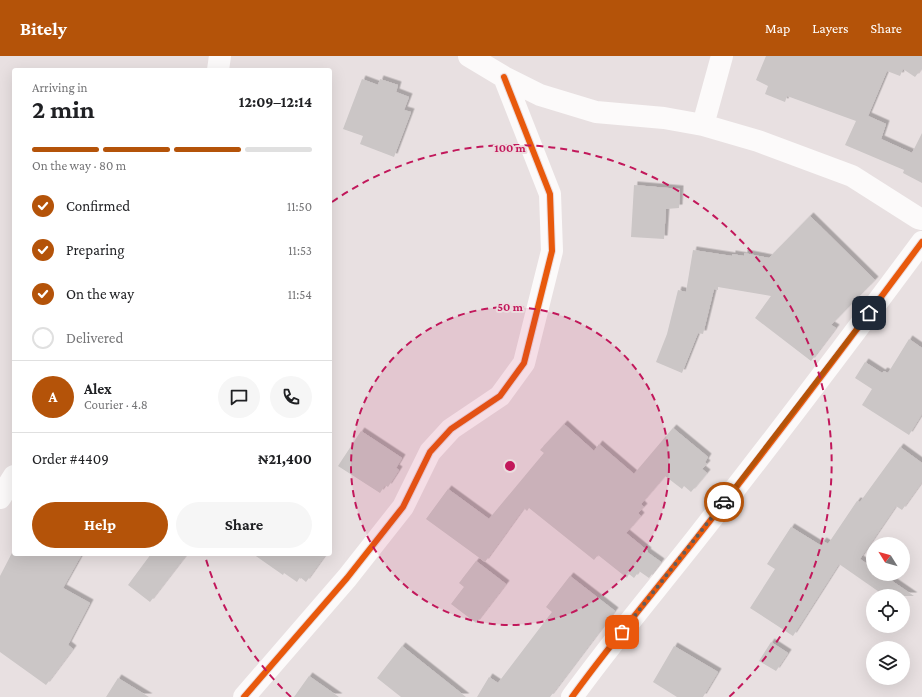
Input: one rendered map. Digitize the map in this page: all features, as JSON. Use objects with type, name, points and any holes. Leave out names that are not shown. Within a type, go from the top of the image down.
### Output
[{"type":"street","points":[[218,68],[220,56]]},
{"type":"street","points":[[469,56],[504,77],[540,95],[596,112],[664,118],[704,125],[758,141],[852,176],[921,217]]},
{"type":"street","points":[[704,125],[722,56]]},
{"type":"street","points":[[244,697],[346,578],[403,507],[430,452],[451,429],[500,396],[524,363],[552,251],[550,194],[504,77]]},
{"type":"street","points":[[572,697],[594,666],[695,540],[879,301],[922,242]]},
{"type":"street","points":[[0,498],[12,479]]},
{"type":"building","points":[[766,56],[922,56],[922,68],[915,77],[903,69],[900,76],[887,71],[868,116],[886,124],[881,139],[912,153],[922,133],[922,183],[903,173],[904,170],[845,145],[856,121],[787,96],[785,102],[765,94],[768,86],[756,80]]},
{"type":"building","points":[[362,79],[378,85],[380,79],[398,85],[396,92],[409,97],[404,110],[411,112],[394,157],[360,144],[363,136],[343,129]]},
{"type":"building","points":[[634,185],[680,189],[679,208],[666,209],[664,239],[631,237]]},
{"type":"building","points":[[810,216],[875,280],[831,325],[836,328],[811,361],[755,318],[771,296],[718,287],[718,290],[714,289],[703,334],[698,333],[682,373],[656,362],[667,334],[678,290],[686,292],[693,250],[732,256],[732,254],[744,256],[744,253],[769,258]]},
{"type":"building","points":[[909,339],[922,348],[922,414],[909,435],[862,405],[872,389],[855,378],[865,362],[882,373],[884,371],[888,373]]},
{"type":"building","points":[[564,424],[594,451],[599,444],[634,474],[673,428],[708,457],[705,462],[707,464],[702,469],[707,473],[691,492],[684,486],[682,489],[665,476],[641,504],[644,507],[638,513],[641,516],[626,533],[648,551],[647,552],[661,562],[649,578],[639,571],[634,578],[629,574],[627,578],[598,555],[594,560],[529,508],[527,511],[524,508],[485,562],[426,519],[448,489],[489,519],[544,453],[540,450]]},
{"type":"building","points":[[361,431],[402,458],[396,468],[399,470],[388,487],[385,485],[380,493],[338,466]]},
{"type":"building","points":[[900,447],[922,463],[922,482],[902,510],[896,506],[875,537],[866,537],[866,550],[860,559],[866,563],[866,581],[892,581],[904,589],[875,589],[839,564],[793,636],[750,608],[775,569],[767,564],[791,527],[820,545],[823,541],[828,544],[857,501],[860,502]]},
{"type":"building","points":[[12,553],[12,556],[81,556],[63,588],[90,603],[68,645],[73,649],[46,685],[0,652],[0,576]]},
{"type":"building","points":[[150,556],[185,556],[150,602],[128,585]]},
{"type":"building","points":[[256,556],[325,556],[306,582],[300,577],[297,582],[284,573],[283,575]]},
{"type":"building","points":[[476,561],[506,584],[476,623],[451,604],[464,587],[459,583]]},
{"type":"building","points":[[570,576],[615,611],[550,697],[477,697],[489,677],[498,683],[552,612],[546,607]]},
{"type":"building","points":[[771,642],[788,653],[776,671],[759,661]]},
{"type":"building","points":[[402,646],[466,697],[401,697],[377,678]]},
{"type":"building","points":[[674,646],[718,672],[703,697],[677,697],[653,682]]},
{"type":"building","points":[[309,676],[339,697],[294,697]]},
{"type":"building","points":[[118,678],[149,697],[106,697]]},
{"type":"cycle path","points":[[244,697],[347,578],[403,507],[430,452],[451,429],[500,396],[524,363],[552,251],[550,194],[504,77]]},
{"type":"cycle path","points":[[572,697],[617,637],[781,429],[922,242]]},
{"type":"way so far","points":[[622,632],[724,502]]},
{"type":"route","points":[[724,502],[869,313]]}]
